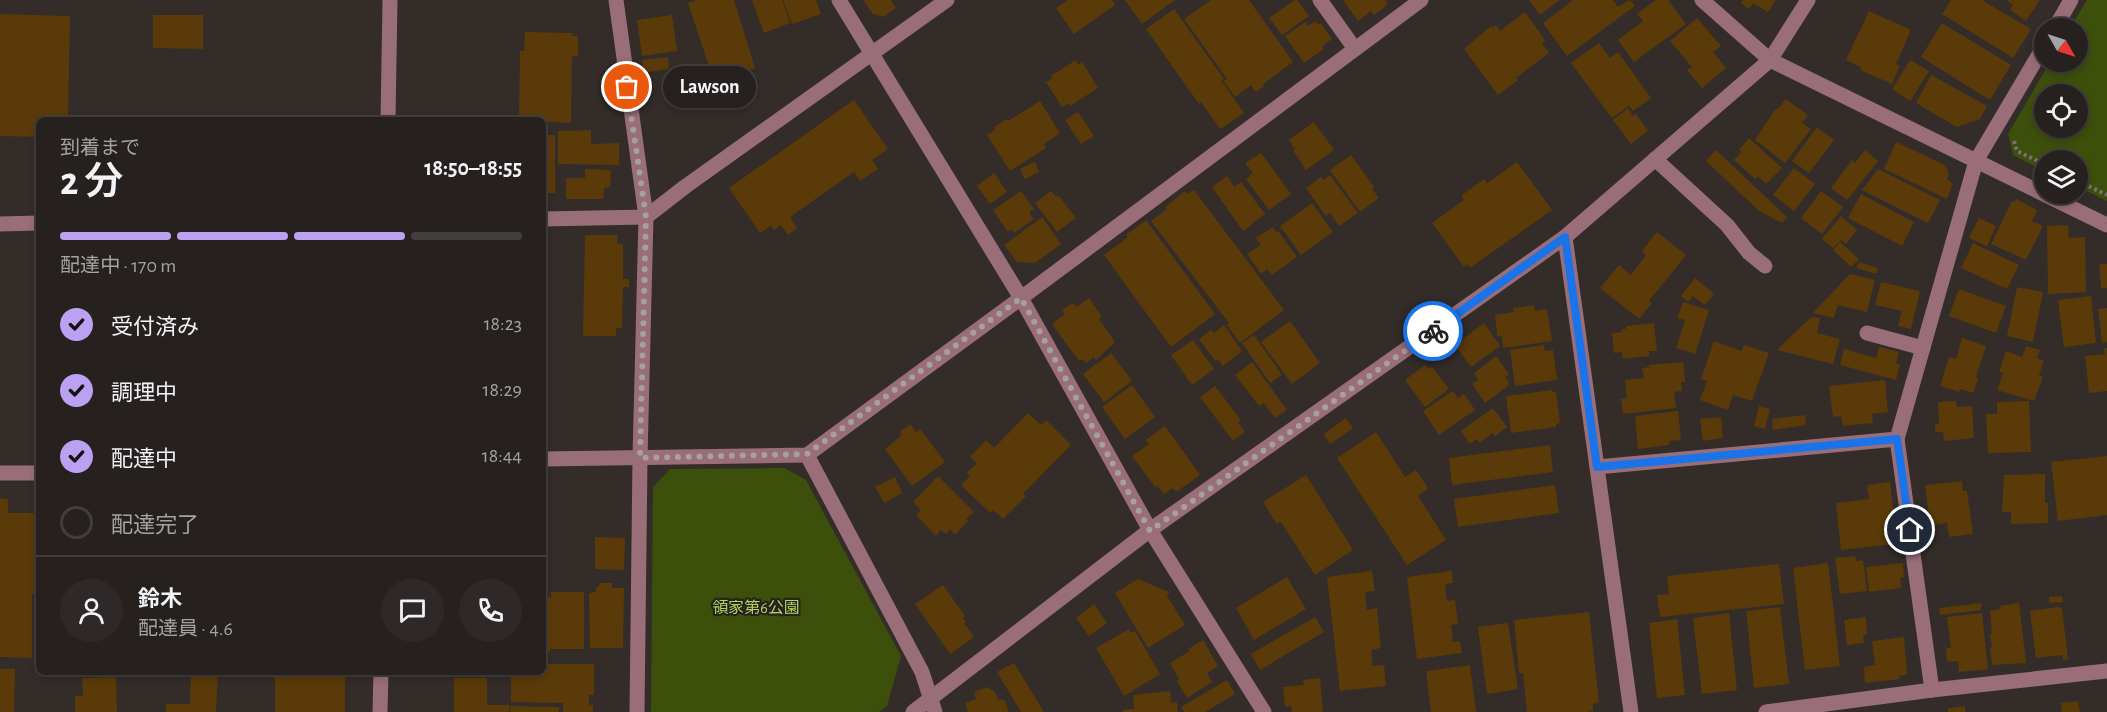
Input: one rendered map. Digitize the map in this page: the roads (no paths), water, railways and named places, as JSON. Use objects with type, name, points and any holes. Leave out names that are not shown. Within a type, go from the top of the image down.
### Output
[{"type":"street","points":[[388,117],[390,0]]},
{"type":"street","points":[[616,0],[646,217],[637,712]]},
{"type":"street","points":[[839,0],[1021,298],[1150,531],[1264,712]]},
{"type":"street","points":[[546,219],[646,217],[947,0]]},
{"type":"street","points":[[1320,0],[1355,49]]},
{"type":"street","points":[[546,459],[807,454],[1021,298],[1420,0]]},
{"type":"street","points":[[1702,0],[1770,60],[2107,225]]},
{"type":"street","points":[[914,712],[933,705],[1150,531],[1565,237],[1770,60],[1808,0]]},
{"type":"street","points":[[2061,18],[2071,0]]},
{"type":"street","points":[[1932,690],[1897,439],[1976,161],[2034,63]]},
{"type":"street","points":[[1655,159],[1727,225],[1749,253],[1765,266]]},
{"type":"street","points":[[0,224],[36,223]]},
{"type":"street","points":[[1565,237],[1631,712]]},
{"type":"street","points":[[1867,333],[1923,348]]},
{"type":"street","points":[[1597,467],[1897,439]]},
{"type":"street","points":[[807,454],[922,672],[933,705]]},
{"type":"street","points":[[0,473],[36,473]]},
{"type":"street","points":[[1766,712],[1932,690],[2107,671]]},
{"type":"street","points":[[380,712],[381,675]]},
{"type":"place","name":"Lawson","points":[[627,87]]},
{"type":"park label","name":"領家第6公園","points":[[756,607]]}]
